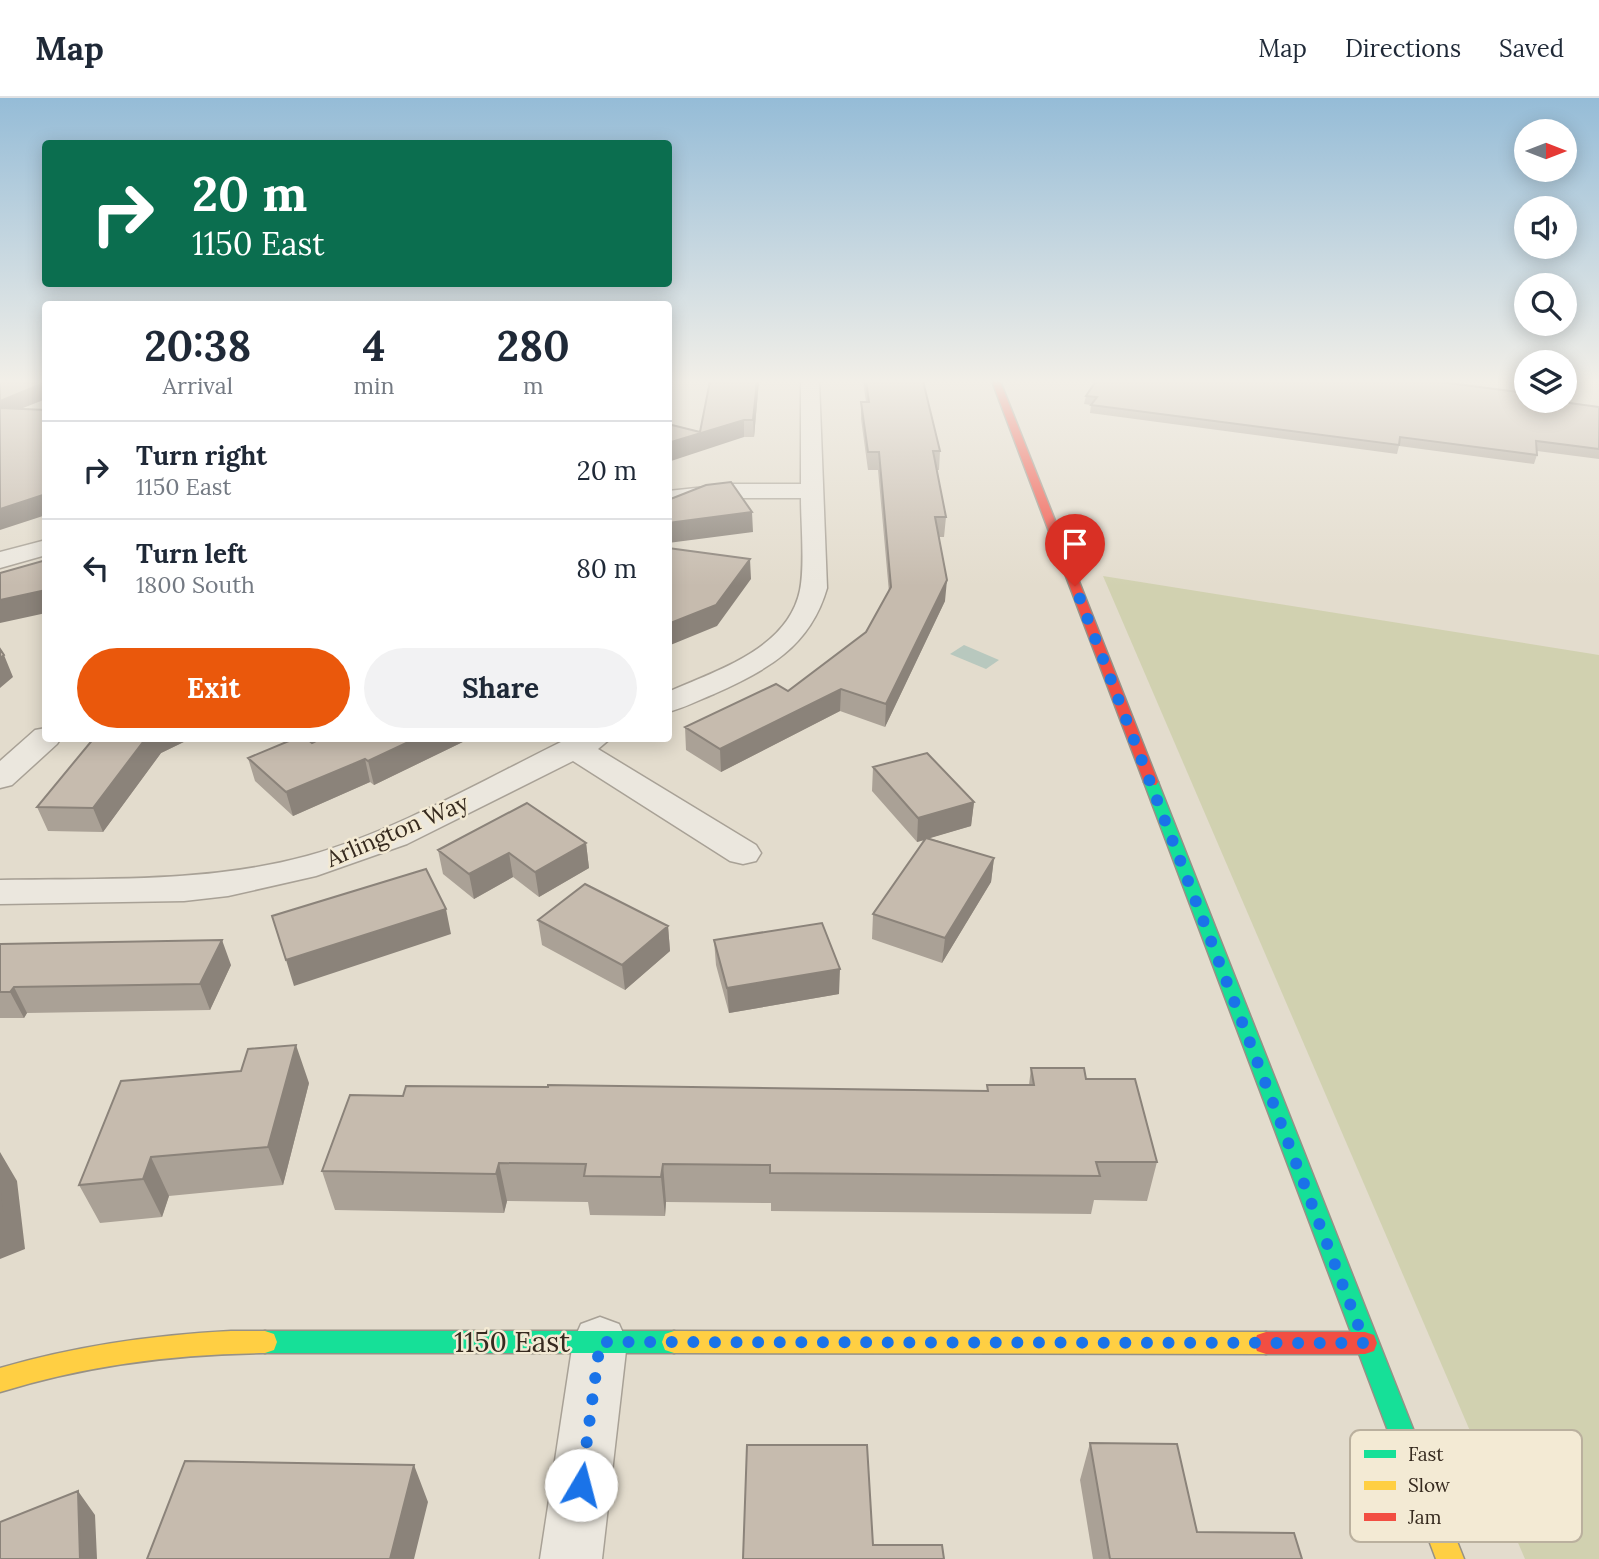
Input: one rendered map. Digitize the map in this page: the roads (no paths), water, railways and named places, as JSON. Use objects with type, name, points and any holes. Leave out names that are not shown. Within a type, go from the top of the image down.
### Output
[{"type":"main road","points":[[1022,449],[1399,1430]]},
{"type":"main road","name":"1150 East","points":[[0,1380],[27,1371],[119,1350],[209,1342],[1365,1343]]},
{"type":"main road","points":[[1443,1542],[1450,1559]]},
{"type":"street","points":[[672,701],[761,658],[781,644],[805,616],[812,602],[814,588],[811,449]]},
{"type":"street","points":[[672,498],[734,491],[812,491]]},
{"type":"street","points":[[0,560],[42,548]]},
{"type":"street","points":[[0,778],[42,741]]},
{"type":"street","name":"Arlington Way","points":[[0,892],[184,889],[228,884],[316,865],[395,836],[585,743],[743,853]]},
{"type":"street","points":[[571,1559],[600,1342]]}]
